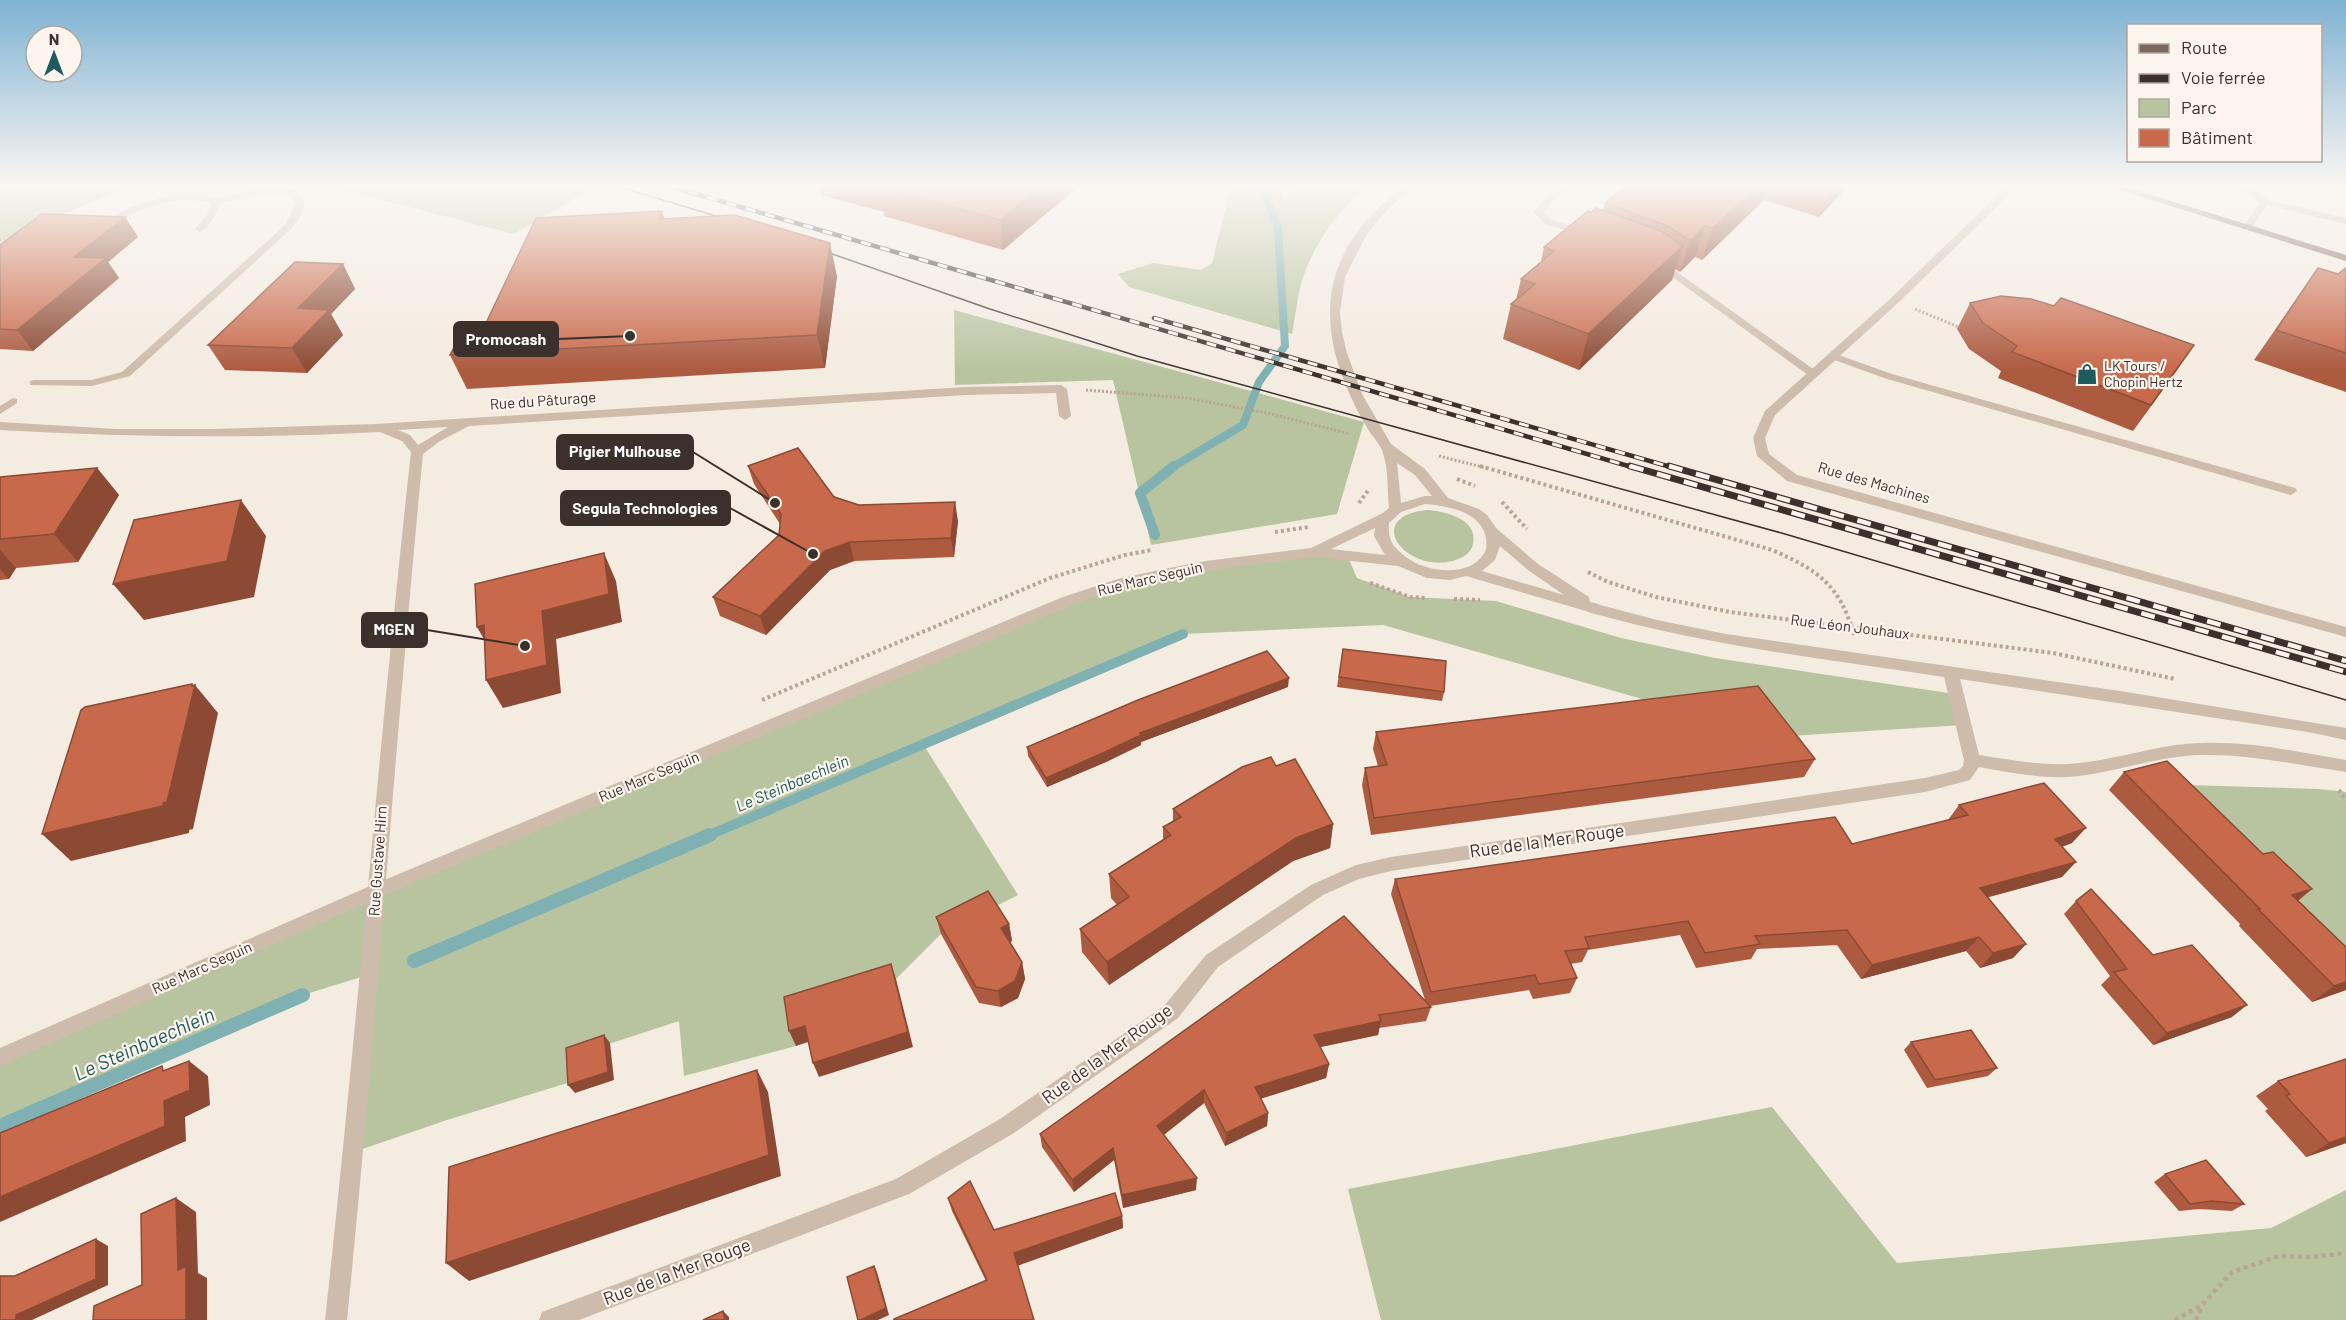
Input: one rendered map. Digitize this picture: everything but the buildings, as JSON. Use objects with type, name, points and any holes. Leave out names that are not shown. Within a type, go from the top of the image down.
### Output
[{"type":"main road","points":[[2312,248],[2346,258]]},
{"type":"street","points":[[1353,248],[1342,270],[1336,294],[1336,332],[1345,368],[1359,400],[1388,449],[1394,477],[1390,513],[1381,527],[1381,539],[1388,551],[1399,561],[1414,569],[1432,574],[1450,575],[1468,572],[1482,566],[1491,556],[1495,545],[1494,533],[1475,512],[1443,501],[1409,502],[1390,513]]},
{"type":"street","name":"Rue des Machines","points":[[1949,248],[1769,414],[1759,438],[1764,456],[1792,478],[2346,632]]},
{"type":"street","points":[[1061,389],[1065,416]]},
{"type":"street","name":"Rue du Pâturage","points":[[0,426],[148,433],[376,428],[966,391],[1061,389]]},
{"type":"street","points":[[376,428],[406,438],[417,452],[436,438],[474,422]]},
{"type":"street","points":[[1388,449],[1421,473],[1443,501]]},
{"type":"street","name":"Rue Gustave Hirn","points":[[336,1320],[354,1152],[398,637],[417,452]]},
{"type":"street","name":"Rue Marc Seguin","points":[[1314,552],[1390,513]]},
{"type":"street","name":"Rue Léon Jouhaux","points":[[1494,533],[1533,567],[1593,608]]},
{"type":"street","name":"Rue Marc Seguin","points":[[0,1057],[376,891],[1068,601],[1118,584],[1159,575],[1206,566],[1314,552],[1399,561]]},
{"type":"street","name":"Rue Léon Jouhaux","points":[[1468,572],[1657,625],[1726,639],[1950,670],[2308,726],[2346,734]]},
{"type":"street","points":[[1950,670],[1972,760],[2022,768],[2076,770],[2163,751],[2200,748],[2238,749],[2346,766]]},
{"type":"street","name":"Rue de la Mer Rouge","points":[[550,1320],[902,1187],[1006,1126],[1171,1012],[1212,961],[1317,890],[1356,872],[1391,864],[1925,785],[1964,775],[1971,769],[1972,760]]},
{"type":"lane","points":[[34,383],[83,385],[109,381],[126,374],[265,248]]},
{"type":"lane","points":[[1655,261],[1740,324],[1812,373]]},
{"type":"lane","points":[[1833,356],[1899,379],[2291,492]]},
{"type":"lane","points":[[0,411],[13,401]]},
{"type":"path","points":[[1894,301],[1965,329]]},
{"type":"path","points":[[1061,389],[1140,392],[1187,398],[1267,413],[1351,434]]},
{"type":"path","points":[[1436,455],[1511,474],[1772,550],[1817,571],[1829,580],[1841,597],[1855,639]]},
{"type":"path","points":[[1421,473],[1434,471],[1476,486]]},
{"type":"path","points":[[1494,496],[1509,507],[1532,537]]},
{"type":"path","name":"Rue Léon Jouhaux","points":[[1577,567],[1608,582],[1656,597],[1730,612],[2053,653],[2179,680]]},
{"type":"path","points":[[2175,1320],[2202,1305],[2232,1272],[2279,1256],[2312,1257],[2346,1254]]},
{"type":"path","points":[[2196,1320],[2202,1305]]},
{"type":"green space","points":[[1216,248],[1317,248],[1301,284],[1292,334],[1129,287],[1118,274],[1153,263],[1201,270],[1212,263]]},
{"type":"green space","points":[[954,310],[1364,422],[1337,514],[1151,545],[1113,380],[955,385]]},
{"type":"green space","points":[[1427,510],[1459,518],[1471,528],[1472,547],[1468,553],[1458,559],[1440,563],[1423,560],[1409,554],[1399,544],[1394,534],[1396,523],[1407,515]]},
{"type":"green space","points":[[1314,552],[1347,555],[1357,578],[1410,597],[1496,601],[1621,638],[1715,658],[1955,694],[1963,725],[1775,737],[1383,625],[1183,634],[923,744],[1018,895],[941,934],[896,979],[791,1010],[796,1046],[684,1076],[679,1021],[572,1056],[574,1081],[447,1120],[354,1152],[371,974],[303,995],[0,1126],[0,1057],[1118,584]]},
{"type":"green space","points":[[2188,785],[2319,789],[2346,792],[2346,951]]},
{"type":"green space","points":[[1772,1107],[1897,1263],[2271,1228],[2346,1190],[2346,1320],[1381,1320],[1348,1189]]},
{"type":"waterway","name":"Le Steinbaechlein","points":[[1173,467],[1243,425],[1259,382],[1285,346],[1279,248]]},
{"type":"waterway","name":"Le Steinbaechlein","points":[[1155,535],[1140,493],[1173,467]]},
{"type":"waterway","name":"Le Steinbaechlein","points":[[707,836],[1183,634]]},
{"type":"waterway","name":"Le Steinbaechlein","points":[[414,961],[710,835]]},
{"type":"waterway","name":"Le Steinbaechlein","points":[[0,1126],[303,995]]},
{"type":"tram line","points":[[818,249],[990,309],[1137,356],[1785,534],[2346,700]]},
{"type":"railway","points":[[880,248],[1635,468]]},
{"type":"railway","points":[[1154,318],[1674,468]]},
{"type":"railway","points":[[1630,466],[2346,672]]},
{"type":"railway","points":[[1669,466],[2346,661]]},
{"type":"place","name":"Promocash","points":[[630,336]]},
{"type":"place","name":"LK Tours / Chopin Hertz","points":[[2087,374]]},
{"type":"place","name":"Pigier Mulhouse","points":[[775,503]]},
{"type":"place","name":"Segula Technologies","points":[[813,554]]},
{"type":"place","name":"MGEN","points":[[525,646]]}]
